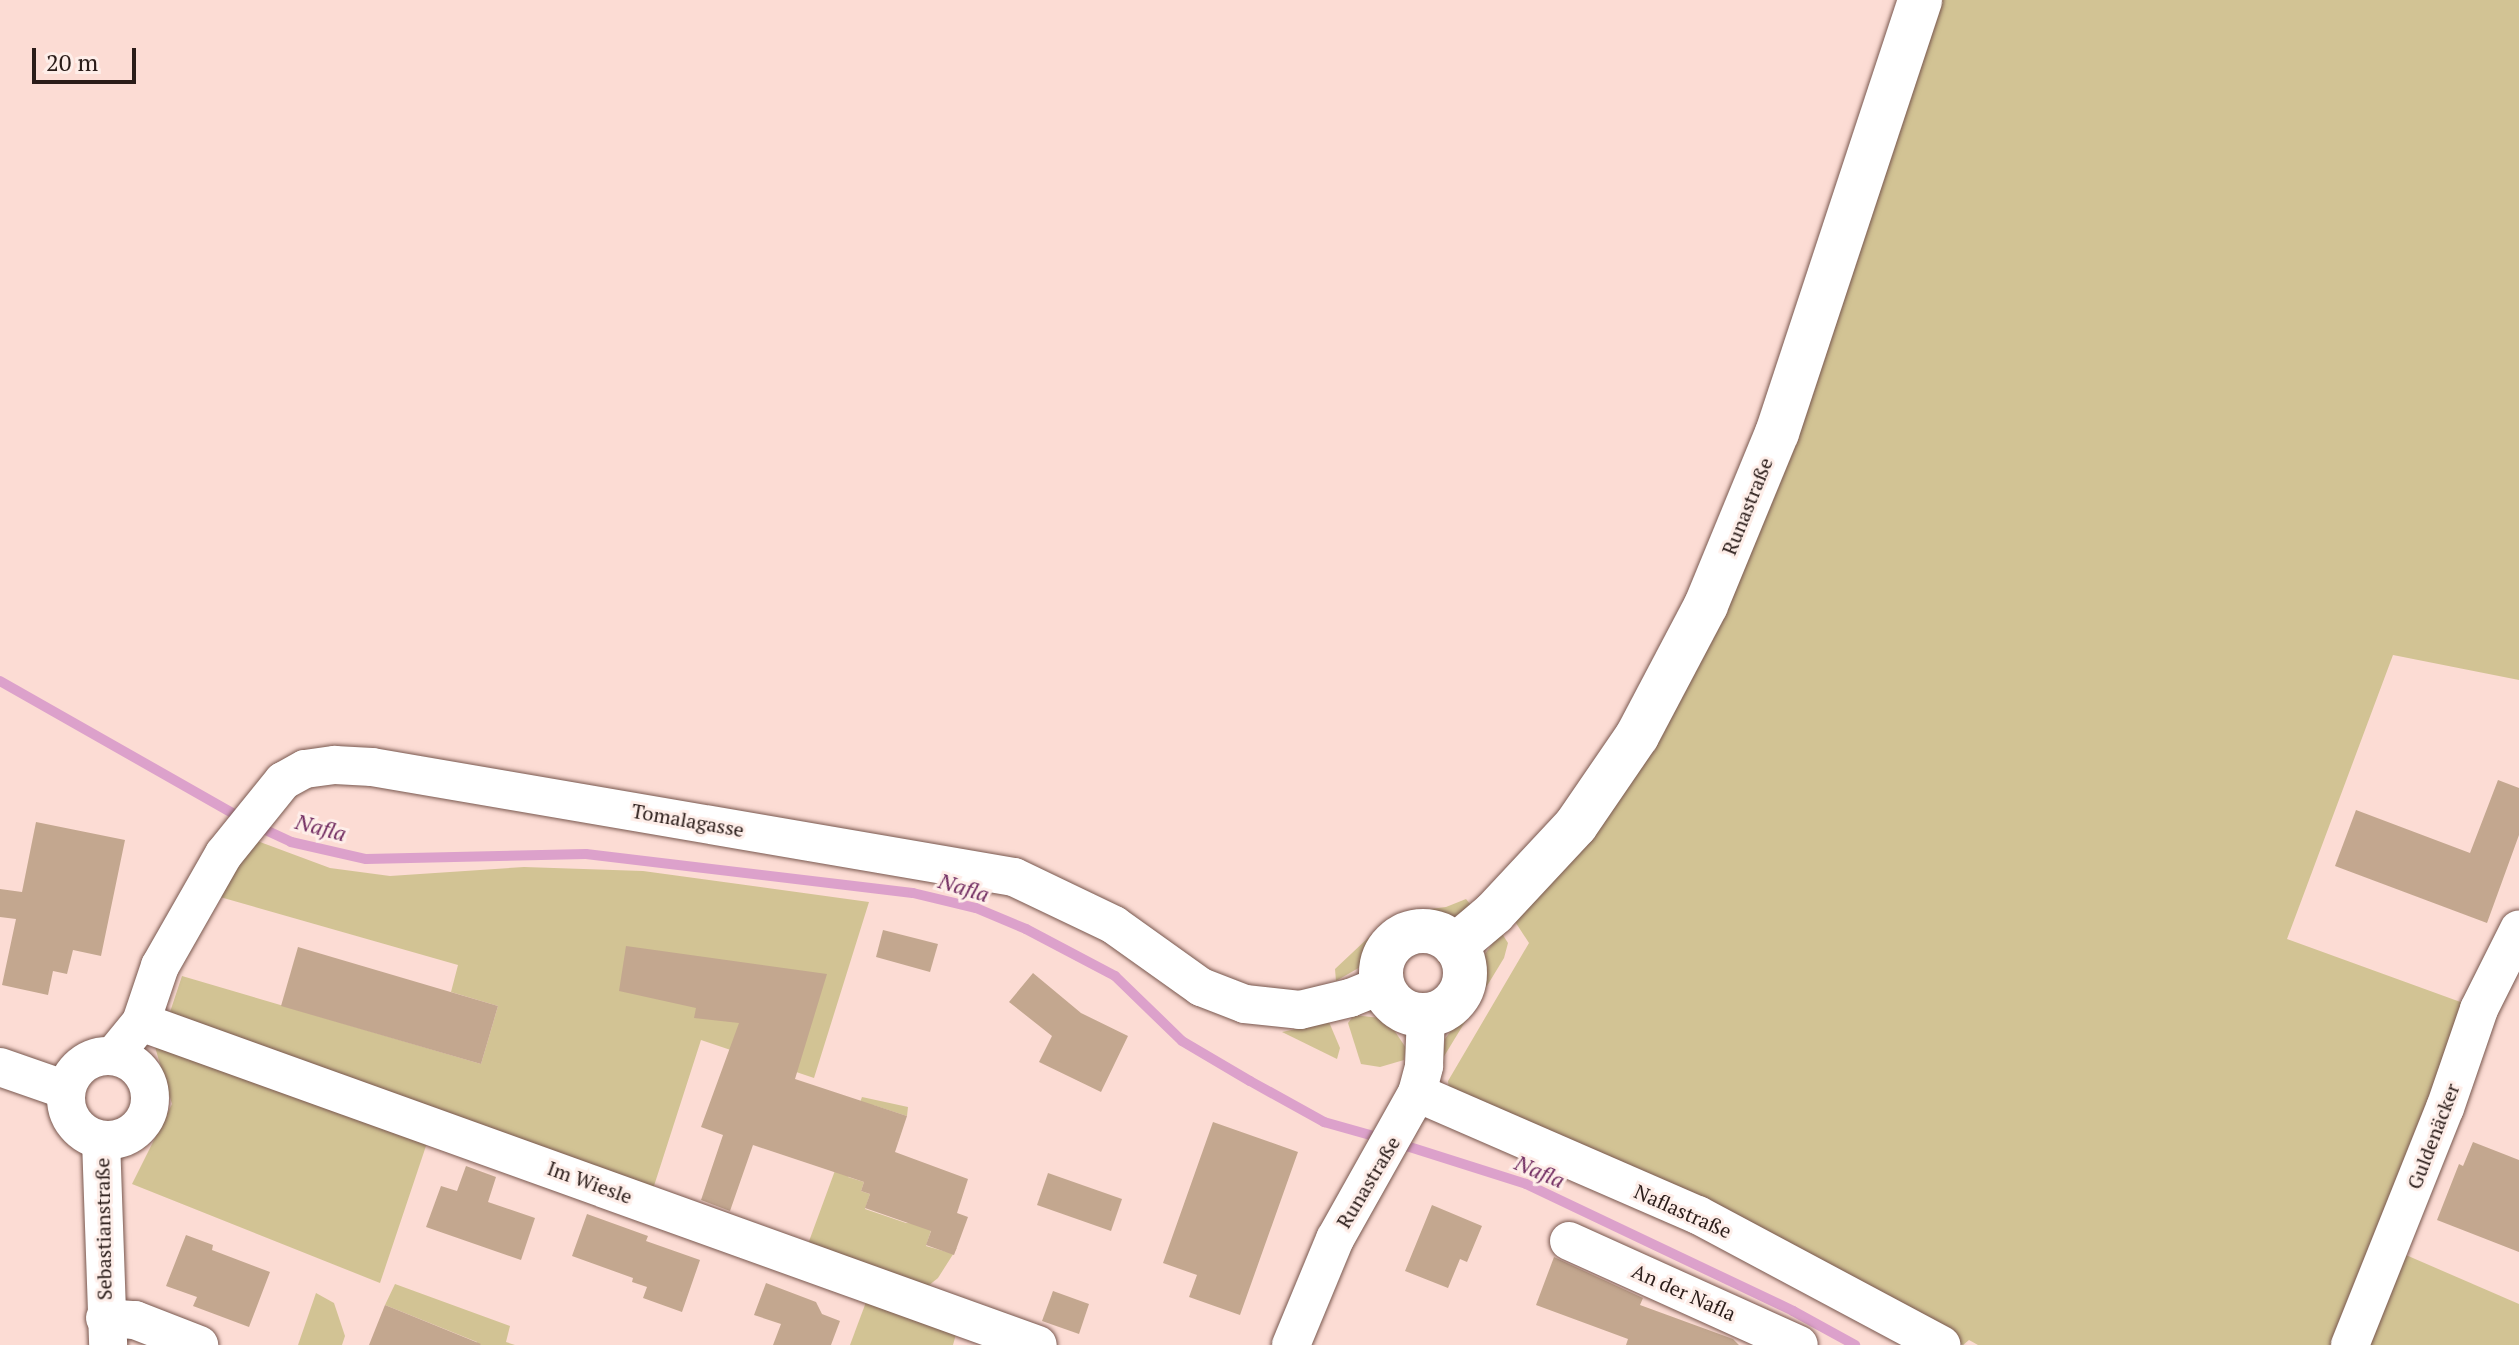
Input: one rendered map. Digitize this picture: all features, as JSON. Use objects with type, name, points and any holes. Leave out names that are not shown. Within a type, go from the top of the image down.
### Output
[{"type":"street","name":"Runastraße","points":[[1455,946],[1494,913],[1576,825],[1637,736],[1706,605],[1777,433],[1920,0]]},
{"type":"street","name":"Tomalagasse","points":[[114,1055],[141,1022],[160,966],[224,854],[261,805],[283,781],[305,769],[335,765],[372,767],[1014,877],[1114,925],[1201,987],[1245,1004],[1300,1010],[1350,998],[1382,985]]},
{"type":"street","name":"Guldenäcker","points":[[2350,1345],[2445,1108],[2479,1009],[2519,929]]},
{"type":"street","points":[[1431,932],[1455,946],[1465,970],[1459,996],[1439,1013],[1426,1015],[1398,1008],[1382,985],[1384,957],[1403,936],[1431,932]]},
{"type":"street","name":"Runastraße","points":[[1291,1345],[1335,1239],[1401,1123],[1424,1066],[1426,1015]]},
{"type":"street","name":"Im Wiesle","points":[[141,1022],[1038,1345]]},
{"type":"street","points":[[0,1067],[66,1090],[78,1067],[89,1060],[114,1055]]},
{"type":"street","name":"Sebastianstraße","points":[[66,1090],[70,1116],[77,1127],[101,1140],[127,1136],[146,1117],[151,1104],[146,1078],[127,1059],[114,1055]]},
{"type":"street","name":"Naflastraße","points":[[1401,1123],[1698,1215],[1941,1345]]},
{"type":"street","name":"Sebastianstraße","points":[[101,1140],[106,1331],[135,1320],[199,1345]]},
{"type":"street","name":"An der Nafla","points":[[1569,1241],[1799,1345]]},
{"type":"shaded area","points":[[1939,0],[2519,0],[2519,680],[2393,655],[2287,939],[2466,1004],[2340,1345],[1978,1345],[1969,1340],[1963,1345],[1827,1269],[1449,1089],[1448,1081],[1529,943],[1514,920],[1592,832]]},
{"type":"shaded area","points":[[249,838],[330,868],[390,876],[524,867],[643,871],[869,902],[814,1078],[701,1040],[653,1189],[504,1139],[170,1012],[182,976],[481,1064],[498,1006],[451,992],[458,965],[220,897]]},
{"type":"shaded area","points":[[1466,899],[1471,905],[1454,917],[1414,918],[1386,930],[1362,966],[1336,981],[1335,969],[1385,922],[1407,912],[1446,907]]},
{"type":"shaded area","points":[[1501,932],[1508,943],[1504,958],[1443,1058],[1445,1039],[1478,993],[1482,958]]},
{"type":"shaded area","points":[[1354,1015],[1380,1018],[1392,1027],[1406,1048],[1404,1060],[1380,1067],[1361,1064],[1348,1023]]},
{"type":"shaded area","points":[[1329,1022],[1340,1048],[1337,1059],[1282,1032]]},
{"type":"shaded area","points":[[155,1047],[429,1137],[380,1283],[132,1184],[172,1104]]},
{"type":"shaded area","points":[[862,1097],[908,1107],[907,1116],[873,1105],[848,1177],[864,1182],[861,1191],[870,1194],[865,1209],[906,1223],[933,1224],[926,1246],[947,1252],[957,1248],[938,1278],[928,1286],[808,1244]]},
{"type":"shaded area","points":[[2399,1252],[2519,1304],[2519,1345],[2363,1345]]},
{"type":"shaded area","points":[[395,1284],[510,1326],[506,1342],[515,1345],[477,1345],[477,1342],[385,1305]]},
{"type":"shaded area","points":[[316,1293],[334,1303],[345,1336],[342,1345],[298,1345]]},
{"type":"shaded area","points":[[869,1294],[958,1327],[953,1345],[850,1345]]},
{"type":"building","points":[[2498,780],[2519,788],[2519,835],[2487,923],[2335,866],[2356,810],[2470,853]]},
{"type":"building","points":[[36,822],[125,840],[101,956],[73,950],[67,974],[53,971],[48,995],[2,985],[16,919],[0,917],[0,889],[22,892]]},
{"type":"building","points":[[883,930],[938,944],[930,972],[876,957]]},
{"type":"building","points":[[626,946],[827,974],[795,1079],[907,1116],[895,1152],[968,1179],[957,1213],[968,1217],[954,1255],[926,1245],[931,1231],[865,1208],[870,1194],[861,1191],[864,1182],[753,1145],[730,1211],[701,1200],[723,1135],[701,1127],[739,1023],[694,1018],[696,1008],[619,991]]},
{"type":"building","points":[[298,947],[498,1006],[481,1064],[281,1006]]},
{"type":"building","points":[[1033,973],[1081,1013],[1128,1036],[1101,1092],[1039,1062],[1052,1036],[1009,1002]]},
{"type":"building","points":[[1213,1122],[1298,1152],[1240,1315],[1189,1297],[1197,1275],[1163,1263]]},
{"type":"building","points":[[2473,1142],[2519,1160],[2519,1252],[2437,1220],[2459,1164],[2463,1166]]},
{"type":"building","points":[[466,1166],[496,1177],[488,1202],[535,1218],[521,1260],[426,1227],[441,1186],[457,1191]]},
{"type":"building","points":[[1048,1173],[1122,1199],[1111,1231],[1037,1205]]},
{"type":"building","points":[[1432,1205],[1482,1226],[1467,1262],[1460,1259],[1448,1288],[1405,1271]]},
{"type":"building","points":[[587,1214],[648,1236],[646,1241],[700,1260],[682,1312],[643,1298],[647,1287],[632,1282],[633,1278],[572,1256]]},
{"type":"building","points":[[186,1235],[213,1245],[212,1250],[270,1272],[249,1327],[193,1306],[197,1297],[166,1286]]},
{"type":"building","points":[[1554,1257],[1643,1298],[1640,1305],[1733,1339],[1739,1345],[1626,1345],[1628,1339],[1536,1305]]},
{"type":"building","points":[[766,1283],[816,1302],[822,1314],[840,1321],[831,1345],[773,1345],[781,1324],[754,1315]]},
{"type":"building","points":[[1053,1291],[1089,1304],[1079,1334],[1042,1321]]},
{"type":"building","points":[[385,1305],[481,1344],[369,1345]]},
{"type":"waterway","name":"Nafla","points":[[0,681],[243,819]]},
{"type":"waterway","name":"Nafla","points":[[257,826],[291,842],[366,859],[586,854],[913,893],[976,908],[1026,929],[1115,976],[1182,1041],[1250,1081],[1324,1122],[1381,1138]]},
{"type":"waterway","name":"Nafla","points":[[1397,1143],[1526,1184],[1793,1311],[1855,1345]]}]
